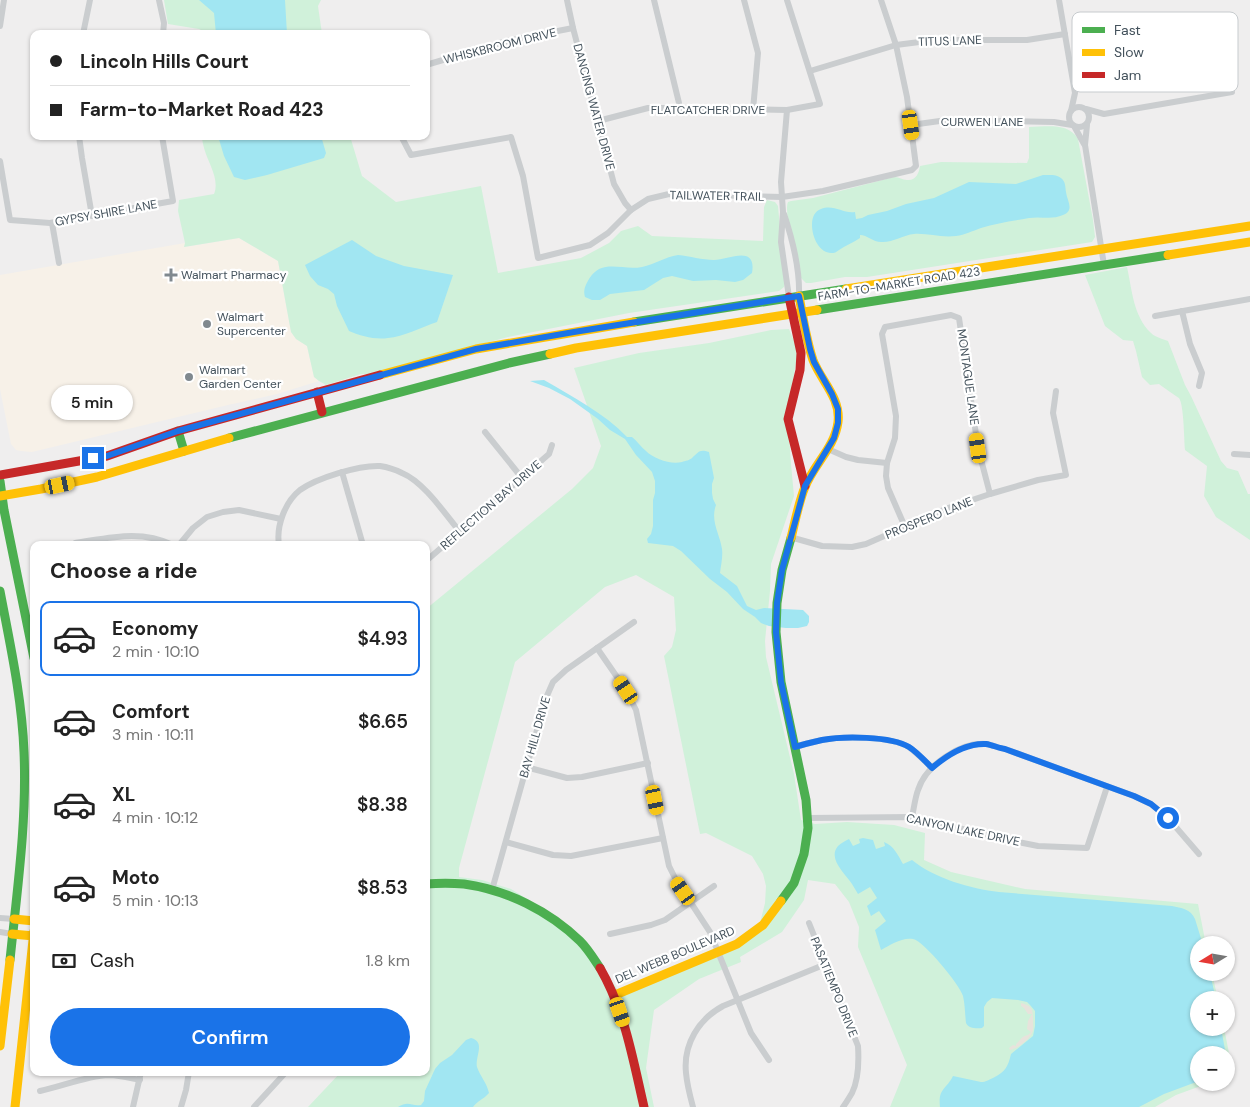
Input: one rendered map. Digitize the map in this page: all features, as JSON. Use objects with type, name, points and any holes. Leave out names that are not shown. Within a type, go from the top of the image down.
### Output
[{"type":"main road","name":"FARM-TO-MARKET ROAD 423","points":[[0,475],[107,456],[178,431],[476,349],[789,297],[1250,226]]},
{"type":"main road","name":"FARM-TO-MARKET ROAD 423","points":[[1,495],[97,477],[322,412],[509,363],[576,348],[1250,242]]},
{"type":"main road","name":"DEL WEBB BOULEVARD","points":[[799,296],[797,313],[801,353],[800,370],[788,419],[805,486]]},
{"type":"main road","name":"DEL WEBB BOULEVARD","points":[[614,995],[737,944],[763,925],[794,883],[804,854],[808,818],[806,800],[781,682],[776,632],[777,603],[782,570],[805,486],[834,438],[838,423],[838,409],[814,362],[797,313],[789,297]]},
{"type":"main road","points":[[317,392],[322,412]]},
{"type":"main road","points":[[178,431],[184,451]]},
{"type":"main road","points":[[0,481],[1,495],[30,638]]},
{"type":"main road","points":[[0,591],[16,670],[24,752],[21,859],[0,1046]]},
{"type":"main road","points":[[430,884],[450,883],[482,887],[513,896],[538,909],[581,942],[598,966],[614,995],[623,1022],[644,1107]]},
{"type":"main road","points":[[14,919],[30,921]]},
{"type":"main road","points":[[12,934],[30,936]]},
{"type":"main road","points":[[14,1107],[30,963]]},
{"type":"street","points":[[0,26],[4,0]]},
{"type":"street","points":[[84,30],[90,0]]},
{"type":"street","points":[[160,0],[163,30]]},
{"type":"street","name":"DANCING WATER DRIVE","points":[[567,0],[614,184],[625,204],[631,210]]},
{"type":"street","points":[[654,0],[679,108]]},
{"type":"street","points":[[744,0],[758,53],[753,110]]},
{"type":"street","points":[[787,0],[810,71]]},
{"type":"street","points":[[880,0],[896,45],[911,125]]},
{"type":"street","points":[[1059,0],[1072,75]]},
{"type":"street","name":"WHISKBROOM DRIVE","points":[[430,64],[507,41],[573,28]]},
{"type":"street","name":"TITUS LANE","points":[[810,71],[896,45],[935,40],[1027,40],[1065,34]]},
{"type":"street","name":"FLATCATCHER DRIVE","points":[[598,121],[648,108],[787,110],[820,104],[810,71]]},
{"type":"street","points":[[1073,125],[1080,128],[1104,114],[1232,92]]},
{"type":"street","points":[[1075,93],[1090,115],[1085,145],[1104,265]]},
{"type":"street","points":[[1075,93],[1069,120],[1085,145]]},
{"type":"street","points":[[1054,122],[1078,107],[1104,114]]},
{"type":"street","name":"DEL WEBB BOULEVARD","points":[[787,110],[781,182],[783,212],[781,242],[789,297]]},
{"type":"street","name":"CURWEN LANE","points":[[911,125],[947,120],[1054,122],[1073,125]]},
{"type":"street","name":"TAILWATER TRAIL","points":[[404,140],[411,155],[511,137],[523,176],[538,258],[590,245],[608,233],[631,210],[648,199],[669,194],[782,196],[823,190],[912,170],[916,166],[911,125]]},
{"type":"street","points":[[80,140],[92,216]]},
{"type":"street","name":"GYPSY SHIRE LANE","points":[[0,161],[10,220],[52,223],[173,201],[163,140]]},
{"type":"street","name":"DEL WEBB BOULEVARD","points":[[783,212],[792,239],[800,282],[799,296]]},
{"type":"street","points":[[52,223],[59,263]]},
{"type":"street","points":[[1155,316],[1250,299]]},
{"type":"street","points":[[1182,311],[1190,344],[1202,373],[1199,386]]},
{"type":"street","name":"MONTAGUE LANE","points":[[887,464],[895,438],[896,416],[882,334],[885,327],[951,315],[959,318],[978,448],[990,494]]},
{"type":"street","name":"PROSPERO LANE","points":[[790,537],[822,546],[852,547],[866,544],[948,508],[1038,480],[1066,475],[1053,413],[1056,391]]},
{"type":"street","points":[[485,432],[522,478]]},
{"type":"street","name":"REFLECTION BAY DRIVE","points":[[430,558],[550,454],[552,445]]},
{"type":"street","points":[[828,450],[858,460],[887,464],[888,488],[905,527]]},
{"type":"street","points":[[1234,454],[1250,456]]},
{"type":"street","points":[[278,541],[282,519],[289,502],[300,490],[314,482],[342,472],[365,467],[382,466],[403,473],[414,480],[424,489],[460,532]]},
{"type":"street","points":[[342,472],[362,541]]},
{"type":"street","points":[[183,541],[193,528],[207,517],[223,512],[239,510],[282,519]]},
{"type":"street","points":[[93,541],[124,536],[142,536],[165,541]]},
{"type":"street","name":"BAY HILL DRIVE","points":[[492,890],[546,698],[553,682],[566,670],[634,622]]},
{"type":"street","points":[[597,648],[626,690],[636,710],[669,866],[710,932],[751,1033],[769,1060]]},
{"type":"street","points":[[795,747],[836,738],[892,741],[909,747],[932,768]]},
{"type":"street","points":[[912,817],[918,788],[927,772],[946,756],[965,746],[986,744],[1005,749],[1151,804],[1168,818],[1199,854]]},
{"type":"street","points":[[526,768],[568,778],[582,777],[648,763]]},
{"type":"street","name":"CANYON LAKE DRIVE","points":[[808,818],[912,817],[1038,846],[1087,848],[1107,787]]},
{"type":"street","points":[[506,842],[553,855],[571,856],[663,838]]},
{"type":"street","points":[[610,934],[665,920],[714,886]]},
{"type":"street","points":[[0,918],[14,919]]},
{"type":"street","name":"PASATIEMPO DRIVE","points":[[809,923],[858,1046],[857,1078],[852,1093],[843,1107]]},
{"type":"street","points":[[0,932],[12,934]]},
{"type":"street","points":[[693,1107],[685,1066],[691,1040],[699,1026],[723,1006],[826,964]]},
{"type":"street","points":[[40,1091],[102,1076]]},
{"type":"street","points":[[133,1107],[141,1076]]},
{"type":"street","points":[[181,1107],[188,1076]]},
{"type":"street","points":[[254,1107],[283,1076]]},
{"type":"shaded area","points":[[239,238],[278,261],[291,332],[296,339],[307,346],[314,377],[319,381],[277,394],[32,452],[16,450],[11,444],[0,389],[0,275],[185,243],[185,247]]},
{"type":"green space","points":[[164,0],[321,0],[318,6],[321,30],[201,30],[168,24]]},
{"type":"green space","points":[[1049,126],[1063,128],[1069,130],[1078,139],[1093,220],[1095,237],[1092,242],[867,277],[845,277],[811,283],[806,283],[801,278],[789,227],[788,202],[813,198],[894,177],[910,180],[916,176],[920,166],[941,162],[1027,163],[1029,158],[1029,127]]},
{"type":"green space","points":[[202,140],[351,140],[362,176],[396,202],[481,186],[498,273],[581,258],[609,243],[621,231],[638,226],[652,236],[763,241],[764,207],[767,200],[775,202],[778,206],[784,287],[779,291],[629,313],[508,337],[370,374],[361,374],[326,385],[314,377],[307,346],[296,339],[291,332],[278,261],[239,238],[184,247],[185,243],[178,211],[179,200],[214,194],[215,177]]},
{"type":"green space","points":[[1127,267],[1134,302],[1140,319],[1153,334],[1168,341],[1185,385],[1221,461],[1227,468],[1238,471],[1248,494],[1250,494],[1250,540],[1216,517],[1204,496],[1207,466],[1185,450],[1183,415],[1179,398],[1159,384],[1150,385],[1142,377],[1133,341],[1123,340],[1105,326],[1085,275]]},
{"type":"green space","points":[[789,329],[798,351],[790,398],[789,434],[794,496],[771,564],[765,641],[766,657],[794,774],[801,820],[815,824],[847,822],[894,825],[925,833],[924,860],[951,872],[1025,889],[1198,904],[1204,936],[1190,936],[1190,981],[1214,981],[1216,991],[1190,991],[1190,1036],[1226,1036],[1228,1046],[1190,1046],[1190,1090],[1176,1095],[1155,1107],[890,1107],[907,1065],[858,947],[859,927],[849,902],[835,884],[808,880],[804,900],[782,932],[740,957],[741,962],[699,979],[654,1010],[646,1068],[654,1107],[308,1107],[337,1076],[430,1076],[430,606],[572,489],[593,468],[601,446],[574,368],[639,353],[709,343],[771,330]],"holes":[[[636,575],[674,597],[676,630],[672,647],[664,656],[700,834],[706,833],[752,856],[763,874],[766,886],[765,903],[760,923],[733,942],[618,990],[582,938],[560,919],[511,889],[482,880],[459,877],[459,868],[515,662],[605,587]]]},
{"type":"sand","points":[[1021,1003],[1032,1009],[1033,1030],[1026,1041],[1010,1050],[1009,1048],[1013,1045],[1016,1046],[1022,1037],[1031,1032],[1027,1029],[1028,1021],[1032,1014],[1028,1014],[1021,1006]]},
{"type":"water","points":[[199,0],[285,0],[287,30],[216,30],[214,13]]},
{"type":"water","points":[[219,140],[322,140],[326,153],[324,158],[245,180],[234,177]]},
{"type":"water","points":[[1043,175],[1057,176],[1064,181],[1069,205],[1067,213],[1055,217],[1029,218],[999,223],[956,236],[914,234],[881,242],[860,235],[860,238],[833,253],[825,252],[820,247],[813,233],[813,218],[816,212],[821,209],[834,208],[846,212],[855,212],[856,219],[934,198],[969,182],[1016,184]]},
{"type":"water","points":[[352,240],[376,256],[404,266],[453,275],[437,322],[406,334],[388,338],[368,337],[349,331],[337,306],[334,294],[318,285],[310,276],[305,265]]},
{"type":"water","points":[[678,255],[714,260],[746,256],[752,264],[752,273],[743,280],[735,282],[716,280],[693,281],[672,276],[663,278],[644,290],[610,294],[600,300],[592,300],[585,297],[585,286],[594,273],[600,269],[606,267],[642,267]]},
{"type":"water","points":[[544,380],[598,413],[627,437],[632,437],[649,454],[658,459],[678,463],[690,459],[701,451],[709,452],[714,478],[712,493],[716,505],[714,517],[722,549],[720,573],[737,586],[747,606],[756,610],[764,608],[803,610],[809,616],[807,626],[786,628],[761,623],[743,609],[681,551],[673,546],[648,543],[647,539],[651,534],[653,526],[653,500],[655,493],[655,481],[652,472],[636,455],[625,439],[610,430],[570,399],[530,381]]},
{"type":"water","points":[[849,839],[853,846],[860,843],[859,839],[873,840],[876,849],[885,846],[884,842],[895,851],[903,864],[912,860],[931,872],[953,882],[977,888],[999,892],[1172,906],[1188,911],[1195,919],[1200,936],[1190,936],[1190,981],[1212,981],[1214,991],[1190,991],[1190,1036],[1222,1036],[1224,1046],[1190,1046],[1190,1084],[1164,1094],[1139,1107],[940,1107],[941,1093],[953,1076],[983,1082],[1003,1071],[1011,1054],[1033,1036],[1035,1011],[1027,1002],[992,998],[984,1007],[984,1026],[982,1028],[970,1027],[966,1023],[964,999],[960,990],[941,964],[925,947],[913,939],[905,939],[881,950],[875,930],[886,921],[879,911],[871,916],[867,906],[877,898],[870,887],[858,894],[839,866],[835,856],[835,851],[842,843]]},
{"type":"water","points":[[471,1038],[479,1046],[477,1067],[488,1089],[489,1093],[487,1095],[473,1107],[398,1107],[405,1104],[421,1105],[435,1069],[466,1040]]},
{"type":"traffic: fast","points":[[817,310],[1168,255]]},
{"type":"traffic: fast","points":[[634,322],[846,289]]},
{"type":"traffic: fast","points":[[229,438],[509,363],[550,354]]},
{"type":"traffic: fast","points":[[178,431],[184,451]]},
{"type":"traffic: fast","points":[[0,481],[4,510],[30,638]]},
{"type":"traffic: fast","points":[[781,901],[794,883],[804,854],[808,828],[806,800],[781,682],[776,632],[777,603],[782,570],[791,538]]},
{"type":"traffic: fast","points":[[0,591],[18,691],[23,732],[25,778],[23,830],[10,960]]},
{"type":"traffic: fast","points":[[430,884],[464,884],[480,887],[496,891],[541,911],[568,930],[583,944],[600,968]]},
{"type":"traffic: slow","points":[[846,289],[1250,226]]},
{"type":"traffic: slow","points":[[1168,255],[1250,242]]},
{"type":"traffic: slow","points":[[791,538],[805,487],[829,447],[838,422],[834,397],[813,360],[799,296]]},
{"type":"traffic: slow","points":[[550,354],[576,348],[817,310]]},
{"type":"traffic: slow","points":[[380,375],[476,349],[634,322]]},
{"type":"traffic: slow","points":[[0,496],[97,477],[229,438]]},
{"type":"traffic: slow","points":[[615,995],[737,944],[763,925],[781,901]]},
{"type":"traffic: slow","points":[[14,919],[30,921]]},
{"type":"traffic: slow","points":[[12,934],[30,936]]},
{"type":"traffic: slow","points":[[0,1046],[10,960]]},
{"type":"traffic: slow","points":[[15,1107],[30,968]]},
{"type":"traffic: jam","points":[[789,297],[801,353],[800,370],[788,419],[805,486]]},
{"type":"traffic: jam","points":[[0,475],[107,456],[178,431],[380,375]]},
{"type":"traffic: jam","points":[[317,392],[322,412]]},
{"type":"traffic: jam","points":[[600,968],[609,984],[622,1018],[644,1107]]},
{"type":"place","name":"Walmart Pharmacy","points":[[171,275]]},
{"type":"place","name":"Walmart Supercenter","points":[[207,324]]},
{"type":"place","name":"Walmart Garden Center","points":[[189,377]]},
{"type":"route","points":[[93,458],[107,456],[178,431],[476,349],[799,296],[810,349],[814,362],[838,409],[838,423],[834,438],[805,486],[782,570],[777,603],[776,632],[781,682],[795,747],[836,738],[892,741],[909,747],[932,768],[946,756],[965,746],[986,744],[1005,749],[1134,796],[1151,804],[1168,818]]}]
